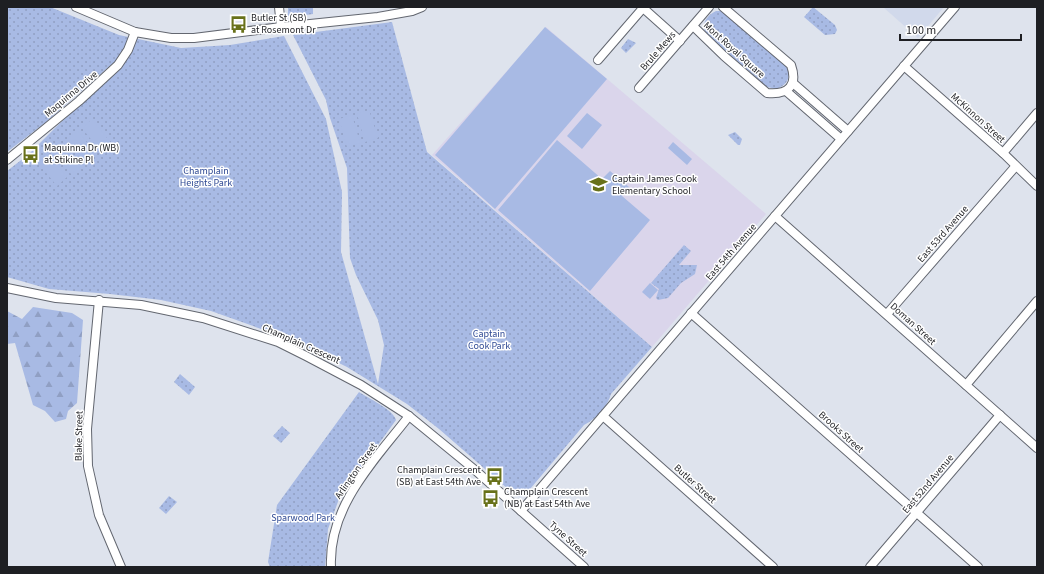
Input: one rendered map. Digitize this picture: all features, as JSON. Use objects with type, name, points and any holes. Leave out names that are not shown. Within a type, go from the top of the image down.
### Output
[{"type":"street","points":[[76,7],[135,32],[171,38],[194,38],[378,17],[412,12],[422,7]]},
{"type":"street","points":[[279,7],[281,27]]},
{"type":"street","name":"Mont Royal Square","points":[[709,7],[693,26],[724,56],[767,93],[775,94],[786,92]]},
{"type":"street","points":[[723,7],[791,65],[794,74],[793,83],[786,92],[841,139]]},
{"type":"street","name":"East 54th Avenue","points":[[521,510],[955,7]]},
{"type":"street","points":[[598,60],[642,8],[680,41]]},
{"type":"street","name":"Brule Mews","points":[[639,88],[693,26]]},
{"type":"street","name":"Maquinna Drive","points":[[7,160],[104,79],[118,65],[128,50],[135,32]]},
{"type":"street","name":"McKinnon Street","points":[[904,66],[1003,153],[1037,186]]},
{"type":"street","points":[[793,83],[848,131]]},
{"type":"street","points":[[1003,153],[1037,113]]},
{"type":"street","name":"East 53rd Avenue","points":[[887,314],[1015,166]]},
{"type":"street","name":"Doman Street","points":[[775,216],[1037,448]]},
{"type":"street","name":"Champlain Crescent","points":[[7,288],[56,298],[99,300],[141,305],[203,318],[278,342],[361,385],[409,416],[521,510]]},
{"type":"street","name":"Blake Street","points":[[99,300],[87,429],[88,466],[99,515],[121,567]]},
{"type":"street","points":[[966,384],[1037,301]]},
{"type":"street","name":"Brooks Street","points":[[691,313],[978,567]]},
{"type":"street","name":"East 52nd Avenue","points":[[870,567],[1000,415]]},
{"type":"street","name":"Arlington Street","points":[[331,567],[335,529],[344,505],[409,416]]},
{"type":"street","name":"Butler Street","points":[[603,416],[773,567]]},
{"type":"street","name":"Tyne Street","points":[[521,510],[584,567]]},
{"type":"shaded area","points":[[883,7],[944,7],[918,38]]},
{"type":"shaded area","name":"Captain James Cook Elementary School","points":[[546,27],[766,214],[652,347],[432,155]]},
{"type":"green space","points":[[7,7],[50,7],[119,35],[181,48],[230,45],[284,36],[326,119],[342,192],[341,252],[378,384],[384,345],[378,320],[356,275],[350,258],[347,168],[330,118],[326,100],[293,35],[392,22],[427,152],[652,347],[611,394],[601,412],[584,425],[525,495],[520,497],[516,496],[439,429],[407,404],[347,367],[292,340],[211,311],[161,300],[49,289],[7,277],[7,171],[29,154],[59,124],[119,70],[113,63],[46,122],[7,152]]},
{"type":"green space","points":[[288,7],[313,7],[313,14],[291,17],[288,16]]},
{"type":"green space","points":[[813,7],[835,25],[837,30],[835,34],[825,35],[804,17]]},
{"type":"green space","points":[[721,11],[787,66],[789,74],[788,80],[784,85],[777,89],[767,87],[709,37],[705,30],[705,22],[712,13]]},
{"type":"green space","points":[[545,27],[607,79],[495,209],[435,155]]},
{"type":"green space","points":[[628,39],[636,43],[626,53],[621,48]]},
{"type":"green space","points":[[369,110],[378,138],[365,142],[357,114]]},
{"type":"green space","points":[[587,113],[602,125],[582,149],[567,136]]},
{"type":"green space","points":[[352,115],[360,143],[347,147],[339,119]]},
{"type":"green space","points":[[92,119],[111,143],[100,151],[82,128]]},
{"type":"green space","points":[[78,131],[96,154],[85,162],[67,139]]},
{"type":"green space","points":[[735,132],[742,139],[740,145],[738,145],[728,135]]},
{"type":"green space","points":[[557,140],[602,179],[610,171],[629,187],[622,196],[650,220],[590,291],[498,210]]},
{"type":"green space","points":[[673,142],[692,159],[687,165],[668,148]]},
{"type":"green space","points":[[63,143],[82,166],[71,174],[53,151]]},
{"type":"green space","points":[[49,154],[67,177],[57,186],[38,163]]},
{"type":"green space","points":[[684,245],[691,251],[679,265],[697,265],[695,274],[681,283],[668,298],[658,300],[656,298],[659,289],[651,283]]},
{"type":"green space","points":[[650,283],[658,290],[650,299],[642,292]]},
{"type":"green space","points":[[33,307],[72,313],[83,320],[77,403],[68,411],[66,419],[55,422],[45,411],[33,405],[15,343],[7,344],[7,311],[22,319]]},
{"type":"green space","points":[[180,374],[195,387],[189,395],[174,382]]},
{"type":"green space","name":"Sparwood Park","points":[[359,392],[386,408],[391,412],[396,420],[339,499],[328,529],[325,567],[270,567],[268,562],[277,505]]},
{"type":"green space","points":[[282,426],[290,433],[281,443],[273,436]]},
{"type":"green space","points":[[169,496],[177,502],[166,514],[159,508]]},
{"type":"place","name":"Butler St (SB) at Rosemont Dr","points":[[238,24]]},
{"type":"place","name":"Maquinna Dr (WB) at Stikine Pl","points":[[31,154]]},
{"type":"place","name":"Captain James Cook Elementary School","points":[[599,185]]},
{"type":"place","name":"Champlain Crescent (SB) at East 54th Ave","points":[[494,476]]},
{"type":"place","name":"Champlain Crescent (NB) at East 54th Ave","points":[[491,498]]},
{"type":"park label","name":"Champlain Heights Park","points":[[206,176]]},
{"type":"park label","name":"Captain Cook Park","points":[[489,340]]}]
